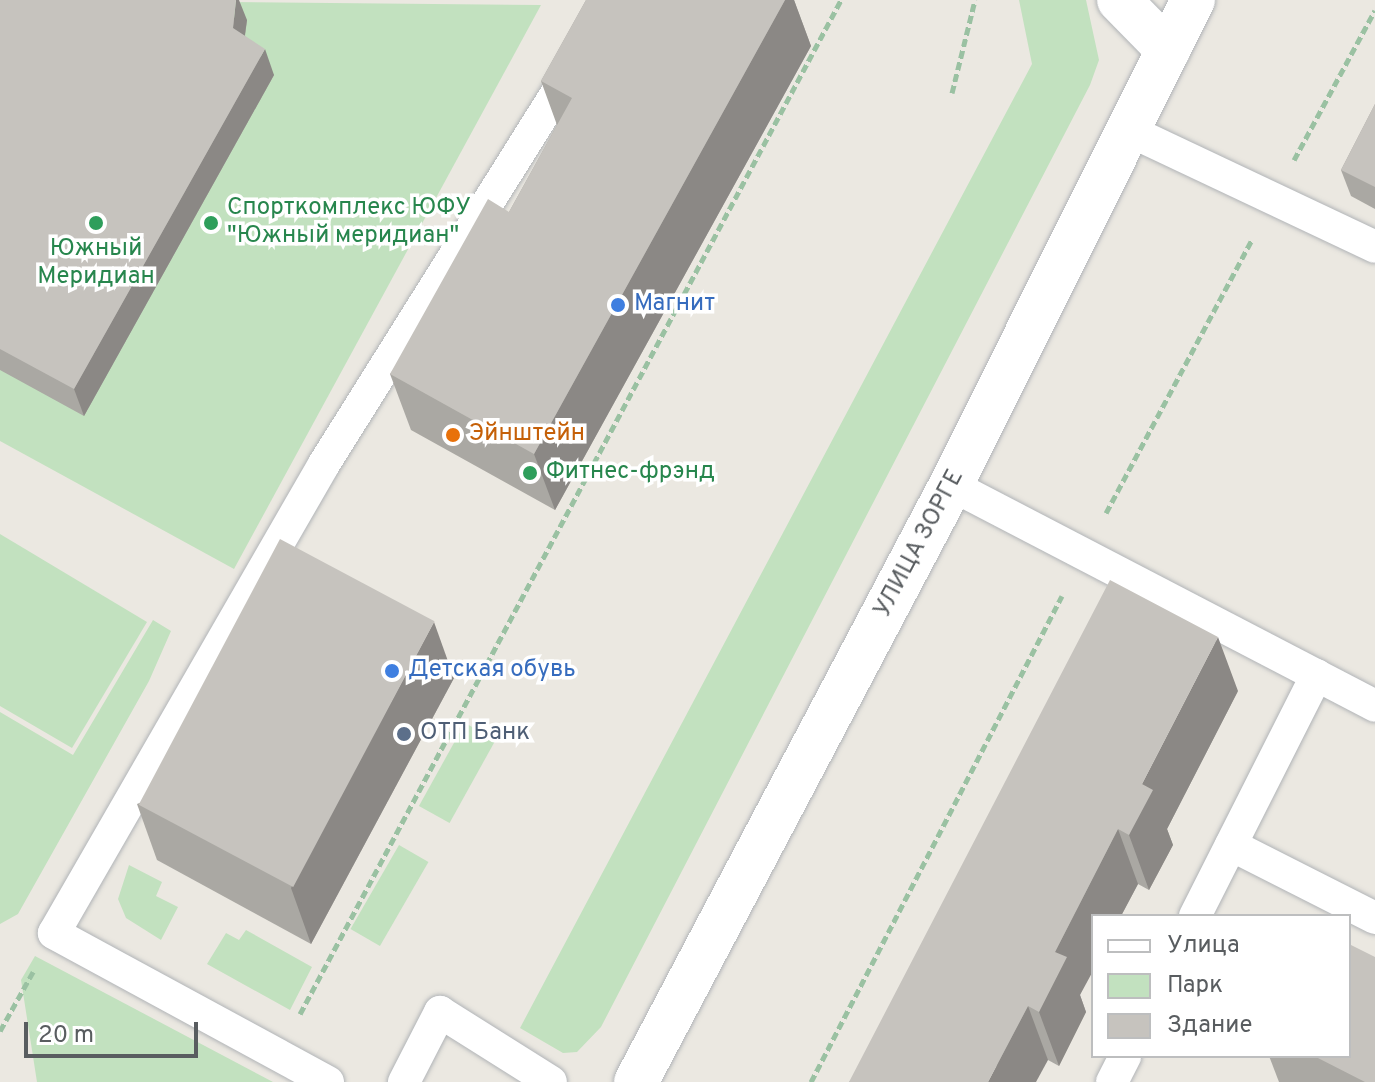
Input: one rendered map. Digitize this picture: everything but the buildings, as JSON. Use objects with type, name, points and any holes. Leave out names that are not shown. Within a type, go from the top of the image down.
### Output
[{"type":"main road","points":[[1119,0],[1168,50]]},
{"type":"main road","name":"УЛИЦА ЗОРГЕ","points":[[636,1082],[951,485],[1193,0]]},
{"type":"lane","points":[[328,1082],[54,933],[324,464],[615,0]]},
{"type":"lane","points":[[1128,130],[1375,247]]},
{"type":"lane","points":[[951,485],[1375,706]]},
{"type":"lane","points":[[1196,914],[1317,675]]},
{"type":"lane","points":[[1231,845],[1375,918]]},
{"type":"lane","points":[[404,1082],[440,1012],[551,1082]]},
{"type":"lane","points":[[1112,1082],[1124,1058]]},
{"type":"path","points":[[277,1056],[538,580],[841,0]]},
{"type":"path","points":[[952,93],[975,0]]},
{"type":"path","points":[[0,1031],[54,933]]},
{"type":"green space","name":"Спорткомплекс ЮФУ \"Южный меридиан\"","points":[[0,0],[541,5],[234,569],[0,441]]},
{"type":"green space","points":[[1019,0],[1086,0],[1099,60],[1090,85],[601,1027],[577,1052],[563,1053],[520,1028],[1032,64]]},
{"type":"green space","points":[[0,534],[147,622],[72,748],[0,706]]},
{"type":"green space","points":[[153,620],[171,631],[149,681],[18,914],[0,924],[0,712],[73,755]]},
{"type":"green space","points":[[465,723],[496,740],[450,823],[419,806]]},
{"type":"green space","points":[[399,845],[428,862],[380,946],[350,929]]},
{"type":"green space","points":[[129,865],[162,882],[156,896],[178,907],[161,940],[126,918],[118,899]]},
{"type":"green space","points":[[246,930],[312,967],[290,1010],[207,964],[226,933],[239,940]]},
{"type":"green space","points":[[35,956],[273,1082],[37,1082],[21,980]]},
{"type":"place","name":"Южный Меридиан","points":[[96,223]]},
{"type":"place","name":"Спорткомплекс ЮФУ \"Южный меридиан\"","points":[[211,223]]},
{"type":"place","name":"Магнит","points":[[618,305]]},
{"type":"place","name":"Эйнштейн","points":[[453,435]]},
{"type":"place","name":"Фитнес-фрэнд","points":[[530,473]]},
{"type":"place","name":"Детская обувь","points":[[392,671]]},
{"type":"place","name":"ОТП Банк","points":[[404,734]]}]
